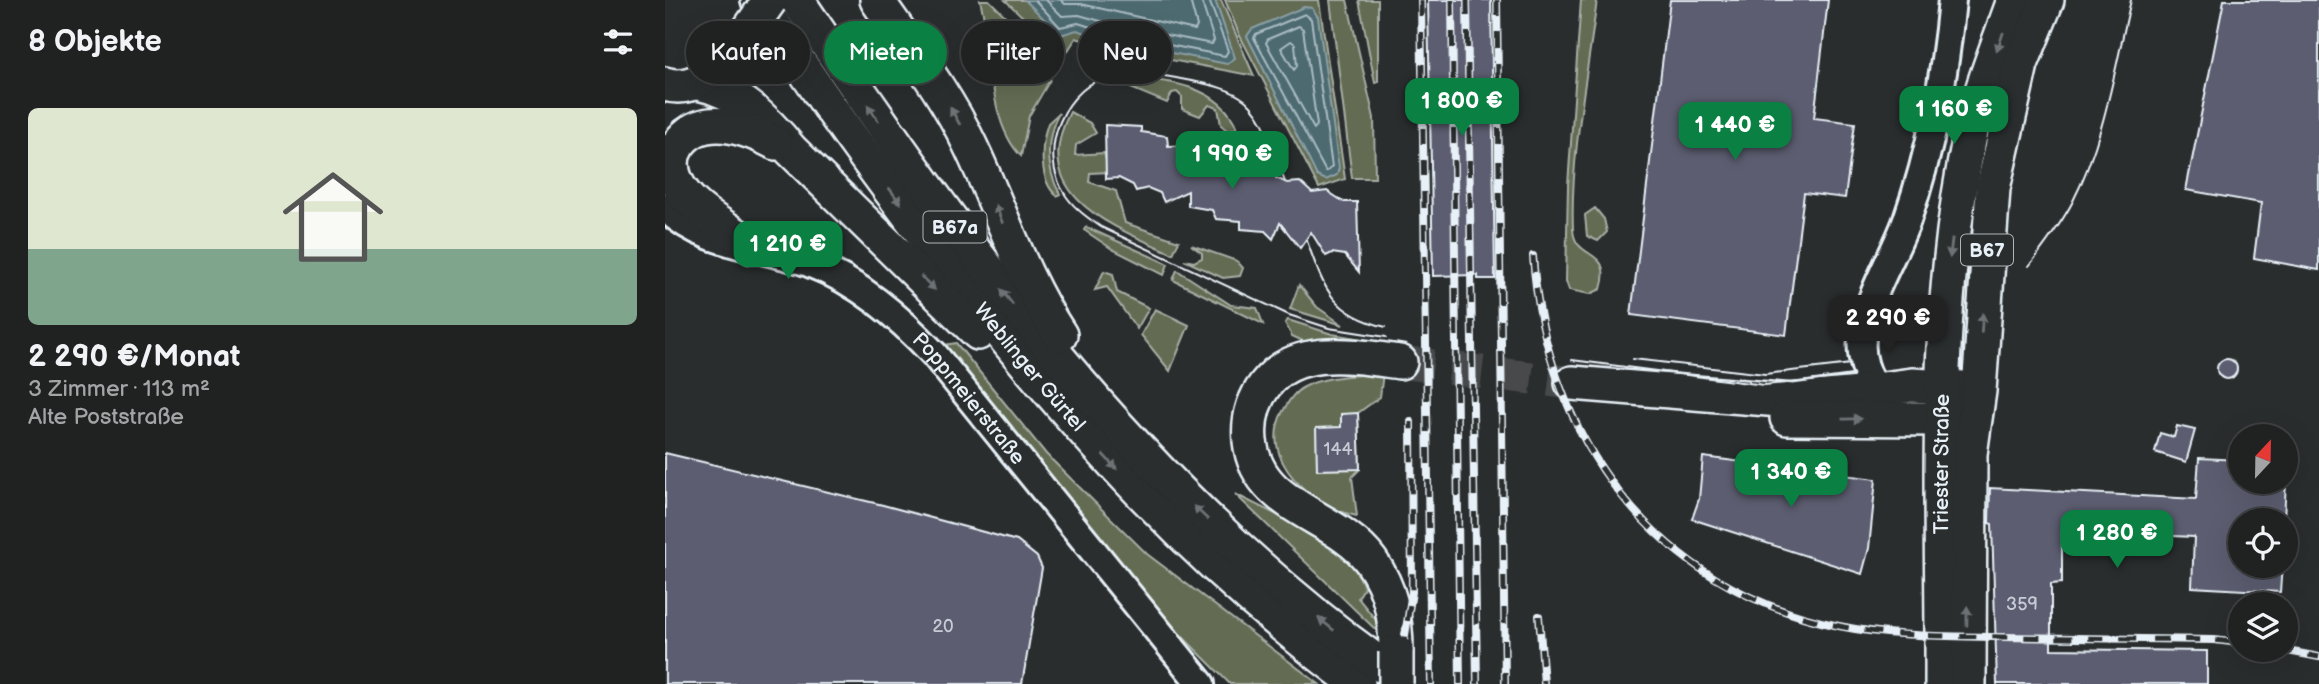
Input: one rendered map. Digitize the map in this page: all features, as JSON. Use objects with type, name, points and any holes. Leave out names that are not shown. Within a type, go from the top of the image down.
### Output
[{"type":"main road","name":"Weblinger Gürtel","points":[[758,0],[813,86],[924,236],[1033,374],[1104,456],[1203,555],[1288,629],[1383,671]]},
{"type":"main road","points":[[677,90],[716,70],[734,51],[770,0]]},
{"type":"main road","name":"Weblinger Gürtel","points":[[797,0],[895,145],[972,251],[1046,346],[1131,442],[1238,549],[1383,671]]},
{"type":"main road","points":[[877,0],[952,110],[1035,294],[1060,336],[1104,391],[1131,442]]},
{"type":"main road","name":"Triester Straße","points":[[1942,684],[1941,419],[1951,247],[1971,130],[2014,0]]},
{"type":"main road","name":"Triester Straße","points":[[1969,684],[1971,454],[1979,391],[1993,188],[2021,64],[2047,0]]},
{"type":"main road","points":[[677,90],[725,91],[762,118],[791,150],[963,317],[1004,362],[1033,374]]},
{"type":"main road","points":[[753,247],[685,195],[671,168],[675,148],[689,133],[713,124],[750,131],[791,150]]},
{"type":"main road","points":[[1383,671],[1392,603],[1372,562],[1352,540],[1294,506],[1268,483],[1254,458],[1249,433],[1252,409],[1262,389],[1290,363],[1308,358],[1342,356],[1400,362]]},
{"type":"main road","points":[[1573,383],[1616,389],[1793,401],[1878,388],[1942,385],[1979,391]]},
{"type":"main road","points":[[1616,389],[1648,401],[1760,417],[1941,419],[1979,391]]},
{"type":"street","points":[[1878,388],[1869,380],[1861,343],[1866,313],[1894,255],[1929,154],[1947,64],[1952,0]]},
{"type":"street","name":"Poppmeierstraße","points":[[665,207],[674,217],[700,232],[802,261],[836,275],[872,297],[905,324],[934,354],[1201,684]]},
{"type":"green space","points":[[980,0],[989,0],[1010,21],[984,21]]},
{"type":"green space","points":[[1005,0],[1221,0],[1254,76],[1172,60],[1172,21],[1078,21],[1078,39],[1067,52],[1064,50],[1064,21],[1027,21]]},
{"type":"green space","points":[[1225,0],[1319,0],[1345,179],[1319,188],[1239,34]]},
{"type":"green space","points":[[1330,0],[1347,0],[1374,118],[1375,178],[1352,178]]},
{"type":"green space","points":[[1359,0],[1378,0],[1378,82],[1375,83]]},
{"type":"green space","points":[[1581,0],[1597,0],[1577,145],[1573,202],[1575,239],[1598,260],[1604,276],[1601,289],[1590,294],[1569,290],[1566,281],[1568,185]]},
{"type":"green space","points":[[1172,83],[1191,88],[1219,103],[1237,128],[1228,131],[1221,125],[1218,108],[1209,105],[1200,116],[1182,109],[1182,97],[1177,92],[1172,93],[1167,103],[1121,84]]},
{"type":"green space","points":[[992,84],[1048,84],[1029,116],[1021,156],[1010,141],[996,103]]},
{"type":"green space","points":[[1070,112],[1090,123],[1096,133],[1076,145],[1075,155],[1104,153],[1109,172],[1090,173],[1089,182],[1116,191],[1125,223],[1179,241],[1173,254],[1103,219],[1083,204],[1068,187],[1059,166],[1059,141]]},
{"type":"green space","points":[[1059,113],[1049,143],[1052,174],[1060,194],[1057,196],[1044,172],[1043,151],[1048,123]]},
{"type":"green space","points":[[1595,208],[1604,219],[1607,232],[1598,241],[1587,236],[1585,215]]},
{"type":"green space","points":[[1086,227],[1168,264],[1164,275],[1112,249],[1084,230]]},
{"type":"green space","points":[[1191,245],[1237,261],[1243,268],[1240,276],[1223,278],[1184,260],[1194,262],[1202,258],[1202,253]]},
{"type":"green space","points":[[1177,270],[1231,305],[1257,308],[1263,324],[1173,280]]},
{"type":"green space","points":[[1104,271],[1113,274],[1117,292],[1149,308],[1137,329],[1107,287],[1095,290]]},
{"type":"green space","points":[[1299,285],[1317,307],[1343,325],[1290,309]]},
{"type":"green space","points":[[1155,309],[1189,325],[1170,371],[1141,335]]},
{"type":"green space","points":[[1288,320],[1332,334],[1400,345],[1400,352],[1303,341],[1292,336],[1285,323]]},
{"type":"green space","points":[[956,343],[1046,454],[1147,554],[1319,684],[1230,684],[1178,632],[944,345]]},
{"type":"green space","points":[[1383,373],[1380,397],[1358,413],[1360,469],[1352,477],[1357,516],[1323,503],[1293,478],[1283,463],[1277,446],[1277,429],[1287,404],[1304,387],[1333,378]]},
{"type":"green space","points":[[1235,494],[1309,532],[1345,558],[1357,573],[1364,588],[1358,598],[1379,624],[1378,632]]},
{"type":"water","points":[[1025,0],[1215,0],[1235,58],[1227,64],[1172,53],[1172,21],[1078,21],[1078,30],[1064,34],[1064,21],[1046,21]]},
{"type":"water","points":[[1304,7],[1312,8],[1318,17],[1339,168],[1337,175],[1326,180],[1317,176],[1247,36],[1252,29]]},
{"type":"building","points":[[1428,0],[1491,0],[1495,279],[1478,279],[1478,275],[1433,276]]},
{"type":"building","points":[[1670,0],[1828,0],[1814,118],[1855,123],[1845,198],[1804,193],[1786,335],[1631,315]]},
{"type":"building","points":[[2224,0],[2319,0],[2319,270],[2254,258],[2261,203],[2186,190]]},
{"type":"building","points":[[1105,125],[1141,127],[1141,132],[1167,136],[1168,146],[1194,145],[1195,151],[1221,155],[1222,162],[1248,163],[1248,172],[1275,173],[1276,178],[1287,183],[1300,182],[1312,193],[1327,191],[1344,202],[1357,202],[1359,272],[1345,255],[1332,253],[1326,256],[1311,232],[1300,248],[1280,223],[1273,239],[1265,231],[1241,229],[1241,221],[1216,219],[1212,210],[1188,206],[1188,191],[1164,202],[1160,193],[1148,188],[1136,191],[1133,185],[1119,178],[1106,179]]},
{"type":"building","points":[[2227,359],[2234,362],[2237,369],[2234,376],[2227,379],[2220,376],[2217,369],[2220,362]]},
{"type":"building","points":[[1358,413],[1360,469],[1317,470],[1316,428],[1341,427],[1341,414]]},
{"type":"building","points":[[2177,426],[2195,430],[2186,462],[2155,452],[2160,433],[2174,437]]},
{"type":"building","points":[[665,453],[883,505],[1017,541],[1037,557],[1042,568],[1022,684],[665,684]]},
{"type":"building","points":[[1703,457],[1876,479],[1869,548],[1862,574],[1692,519],[1699,499]]},
{"type":"building","points":[[2199,458],[2228,459],[2228,494],[2285,494],[2285,508],[2228,508],[2228,578],[2281,578],[2280,592],[2192,587],[2194,537],[2062,531],[2062,583],[2051,584],[2051,649],[2207,651],[2207,684],[1997,684],[1992,524],[1989,523],[1990,488],[2196,499]]},
{"type":"tunnel","points":[[1400,362],[1572,383]]},
{"type":"tram line","points":[[2029,266],[2062,220],[2083,179],[2101,129],[2131,0]]},
{"type":"tram line","points":[[1285,182],[1260,118],[1246,101],[1217,87],[1160,75],[1125,72],[1098,80],[1082,91],[1069,105],[1055,140],[1053,159],[1057,178],[1066,196],[1101,227],[1289,315],[1329,328],[1386,337]]},
{"type":"tram line","points":[[1307,241],[1325,286],[1342,307],[1368,322],[1386,327]]},
{"type":"tram line","points":[[1633,359],[1765,374],[1851,364]]},
{"type":"tram line","points":[[1572,360],[1764,385],[1853,377]]},
{"type":"railway","points":[[1421,0],[1431,684]]},
{"type":"railway","points":[[1452,0],[1460,684]]},
{"type":"railway","points":[[1467,0],[1477,684]]},
{"type":"railway","points":[[1497,0],[1505,684]]},
{"type":"railway","points":[[1533,256],[1542,323],[1560,385],[1587,443],[1621,495],[1664,541],[1715,578],[1774,607],[1839,626],[1879,632],[1941,636],[2228,642]]},
{"type":"railway","points":[[1397,684],[1412,592],[1411,422]]},
{"type":"railway","points":[[1539,616],[1544,684]]},
{"type":"railway","points":[[2298,653],[2319,657]]}]
